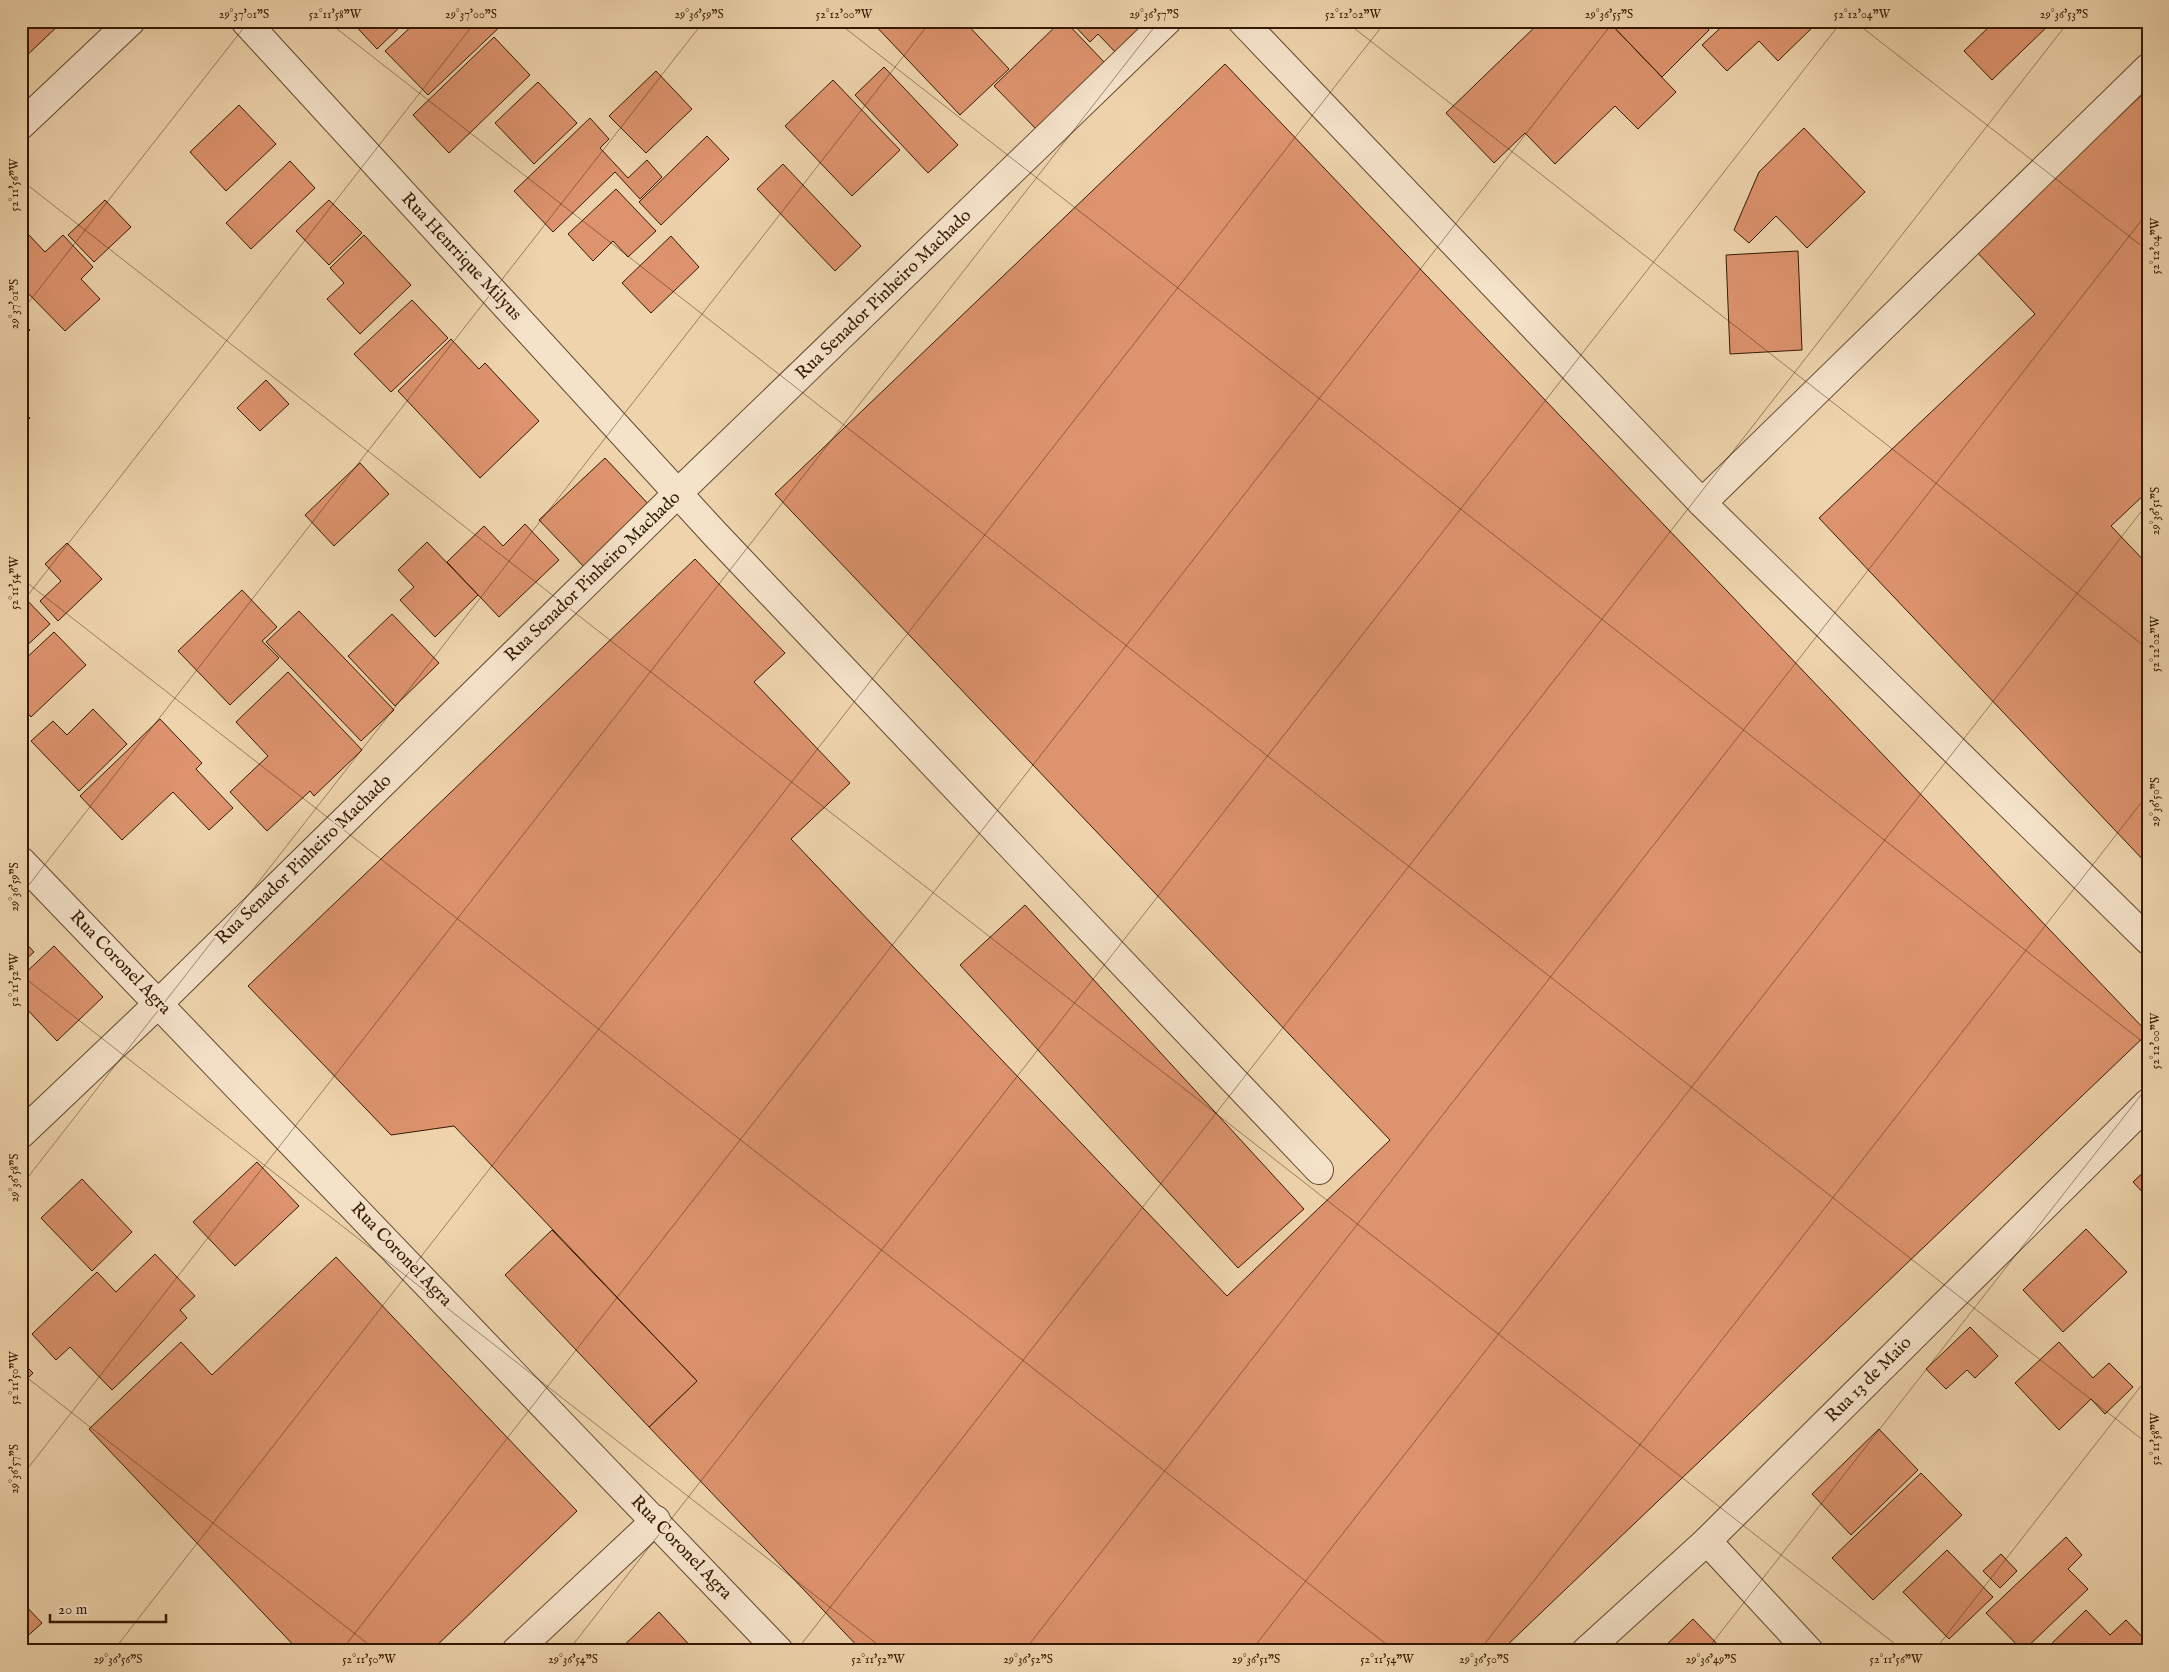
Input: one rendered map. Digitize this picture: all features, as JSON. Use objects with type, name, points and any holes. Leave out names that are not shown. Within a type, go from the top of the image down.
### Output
[{"type":"street","points":[[21,125],[132,21]]},
{"type":"street","name":"Rua Henrrique Milyus","points":[[244,21],[678,493],[1319,1170]]},
{"type":"street","name":"Rua Senador Pinheiro Machado","points":[[21,1134],[159,1003],[678,493],[1167,21]]},
{"type":"street","points":[[1242,21],[1702,503],[2148,940]]},
{"type":"street","points":[[1702,503],[2148,68]]},
{"type":"street","name":"Rua Coronel Agra","points":[[21,861],[656,1520],[779,1651]]},
{"type":"street","name":"Rua 13 de Maio","points":[[1586,1651],[1707,1541],[2148,1103]]},
{"type":"street","points":[[516,1651],[656,1520]]},
{"type":"street","points":[[1707,1541],[1809,1651]]},
{"type":"building","points":[[21,21],[63,21],[21,61]]},
{"type":"building","points":[[351,21],[406,21],[377,49]]},
{"type":"building","points":[[417,21],[506,21],[428,95],[385,51]]},
{"type":"building","points":[[871,21],[964,21],[1009,69],[960,115]]},
{"type":"building","points":[[1061,21],[1065,21],[1106,64],[1037,130],[994,86]]},
{"type":"building","points":[[1070,21],[1155,21],[1119,56],[1098,34],[1090,42]]},
{"type":"building","points":[[1541,21],[1608,21],[1676,92],[1638,129],[1615,106],[1555,164],[1525,133],[1494,163],[1446,113]]},
{"type":"building","points":[[1608,21],[1701,21],[1709,30],[1662,77]]},
{"type":"building","points":[[1728,21],[1815,21],[1817,23],[1778,61],[1759,41],[1727,71],[1702,45]]},
{"type":"building","points":[[1995,21],[2053,21],[1992,80],[1964,51]]},
{"type":"building","points":[[494,37],[530,75],[449,153],[413,115]]},
{"type":"building","points":[[1225,64],[2148,1033],[1501,1651],[862,1651],[649,1427],[697,1381],[454,1126],[391,1135],[248,986],[695,559],[785,653],[754,682],[850,783],[791,839],[1227,1296],[1390,1140],[775,494]]},
{"type":"building","points":[[884,67],[958,145],[928,173],[855,95]]},
{"type":"building","points":[[656,71],[692,109],[646,153],[609,116]]},
{"type":"building","points":[[833,80],[900,150],[852,196],[785,126]]},
{"type":"building","points":[[538,82],[577,123],[534,164],[495,123]]},
{"type":"building","points":[[2148,89],[2148,491],[2111,526],[2148,565],[2148,865],[1819,518],[2035,314],[1976,251]]},
{"type":"building","points":[[239,105],[276,144],[226,191],[190,152]]},
{"type":"building","points":[[590,118],[609,139],[600,148],[628,178],[647,160],[662,177],[640,199],[615,172],[553,232],[514,191]]},
{"type":"building","points":[[1804,128],[1865,192],[1807,248],[1776,216],[1749,243],[1734,230],[1759,172]]},
{"type":"building","points":[[707,136],[729,159],[661,225],[639,202]]},
{"type":"building","points":[[290,161],[315,188],[251,249],[226,223]]},
{"type":"building","points":[[783,164],[861,246],[835,271],[757,189]]},
{"type":"building","points":[[616,189],[656,231],[628,257],[613,241],[593,261],[568,234]]},
{"type":"building","points":[[105,200],[131,227],[94,262],[68,235]]},
{"type":"building","points":[[329,200],[362,233],[329,265],[296,231]]},
{"type":"building","points":[[28,234],[45,252],[63,235],[93,267],[81,279],[100,299],[65,331],[21,286],[21,240]]},
{"type":"building","points":[[364,235],[411,285],[360,334],[327,299],[344,283],[330,268]]},
{"type":"building","points":[[671,236],[699,267],[651,313],[622,283]]},
{"type":"building","points":[[1798,251],[1802,350],[1730,354],[1726,255]]},
{"type":"building","points":[[412,300],[448,338],[391,392],[354,354]]},
{"type":"building","points":[[21,321],[30,330],[21,338]]},
{"type":"building","points":[[451,339],[479,369],[485,363],[539,421],[480,478],[398,391]]},
{"type":"building","points":[[266,380],[289,404],[260,431],[237,408]]},
{"type":"building","points":[[21,410],[30,418],[21,427]]},
{"type":"building","points":[[605,458],[653,509],[588,571],[539,520]]},
{"type":"building","points":[[360,463],[389,494],[334,546],[305,515]]},
{"type":"building","points":[[525,524],[559,560],[499,617],[447,562],[484,526],[503,546]]},
{"type":"building","points":[[427,542],[478,595],[435,637],[400,600],[414,587],[398,570]]},
{"type":"building","points":[[67,543],[102,579],[58,621],[40,601],[61,581],[45,564]]},
{"type":"building","points":[[242,590],[277,627],[262,641],[279,658],[230,705],[178,651]]},
{"type":"building","points":[[21,594],[50,624],[21,651]]},
{"type":"building","points":[[299,611],[394,710],[361,741],[266,642]]},
{"type":"building","points":[[392,614],[439,663],[395,706],[348,656]]},
{"type":"building","points":[[54,632],[86,665],[31,717],[21,706],[21,663]]},
{"type":"building","points":[[288,672],[362,750],[314,796],[310,791],[267,831],[230,792],[268,756],[236,722]]},
{"type":"building","points":[[93,709],[127,744],[79,791],[31,741],[53,721],[67,735]]},
{"type":"building","points":[[160,719],[202,763],[196,769],[233,808],[209,830],[173,792],[122,840],[80,796]]},
{"type":"building","points":[[1025,905],[1304,1209],[1238,1268],[960,965]]},
{"type":"building","points":[[21,938],[34,952],[21,964]]},
{"type":"building","points":[[54,946],[103,997],[57,1041],[21,1003],[21,977]]},
{"type":"building","points":[[257,1162],[299,1206],[235,1266],[193,1222]]},
{"type":"building","points":[[2148,1168],[2148,1198],[2133,1182]]},
{"type":"building","points":[[82,1179],[132,1232],[92,1271],[41,1218]]},
{"type":"building","points":[[2086,1229],[2127,1272],[2063,1332],[2023,1290]]},
{"type":"building","points":[[552,1230],[697,1381],[649,1427],[505,1275]]},
{"type":"building","points":[[155,1254],[195,1296],[180,1310],[187,1318],[112,1390],[70,1347],[56,1360],[32,1334],[97,1272],[116,1292]]},
{"type":"building","points":[[336,1257],[577,1511],[431,1651],[299,1651],[89,1429],[181,1342],[212,1375]]},
{"type":"building","points":[[1970,1327],[1998,1356],[1975,1378],[1967,1370],[1946,1389],[1926,1369]]},
{"type":"building","points":[[2059,1342],[2093,1378],[2109,1363],[2133,1387],[2105,1414],[2091,1399],[2059,1430],[2015,1383]]},
{"type":"building","points":[[21,1361],[33,1373],[21,1385]]},
{"type":"building","points":[[1879,1429],[1918,1470],[1851,1535],[1812,1494]]},
{"type":"building","points":[[1921,1473],[1962,1515],[1873,1600],[1832,1558]]},
{"type":"building","points":[[2066,1537],[2082,1555],[2068,1569],[2088,1589],[2023,1651],[1986,1613]]},
{"type":"building","points":[[1947,1550],[1993,1597],[1949,1639],[1903,1592]]},
{"type":"building","points":[[2001,1554],[2017,1571],[2000,1588],[1983,1571]]},
{"type":"building","points":[[21,1601],[42,1623],[21,1642]]},
{"type":"building","points":[[2086,1610],[2110,1635],[2126,1620],[2148,1643],[2148,1651],[2044,1651]]},
{"type":"building","points":[[659,1612],[695,1651],[618,1651]]},
{"type":"building","points":[[1693,1619],[1724,1651],[1660,1651]]}]
